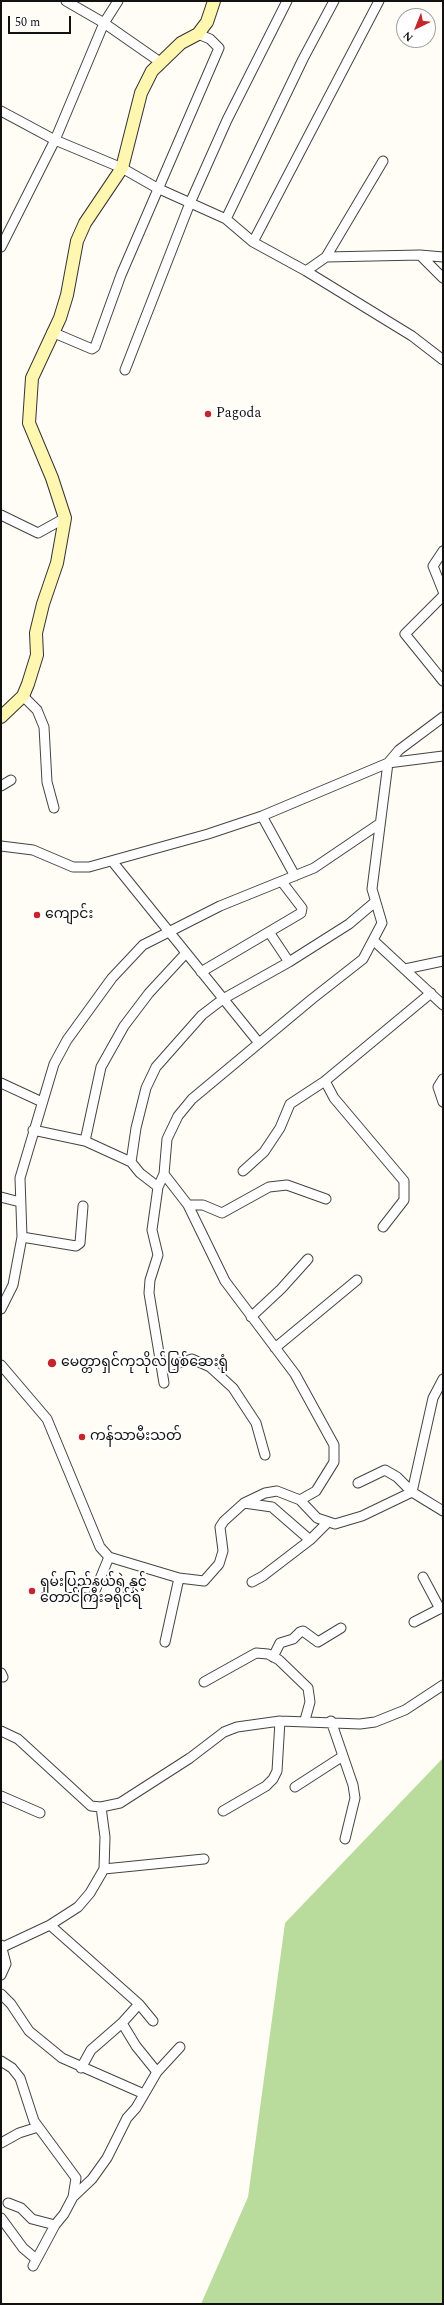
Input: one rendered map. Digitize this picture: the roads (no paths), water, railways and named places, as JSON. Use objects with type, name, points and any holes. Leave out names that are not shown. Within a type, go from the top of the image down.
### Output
[{"type":"street","points":[[66,1],[104,23],[160,62]]},
{"type":"street","points":[[1,247],[55,140],[104,23],[118,1]]},
{"type":"street","points":[[1,718],[23,696],[37,655],[36,633],[43,604],[57,563],[64,518],[52,478],[29,423],[32,378],[52,332],[60,318],[67,295],[77,241],[85,223],[122,168],[141,93],[152,71],[160,62],[181,43],[198,34],[207,22],[214,1]]},
{"type":"street","points":[[125,370],[190,203],[227,120],[287,1]]},
{"type":"street","points":[[226,219],[303,59],[334,1]]},
{"type":"street","points":[[253,242],[379,1]]},
{"type":"street","points":[[52,332],[92,349],[95,347],[121,275],[157,188],[219,48],[210,39],[198,34]]},
{"type":"street","points":[[1,111],[55,140],[122,168],[157,188],[226,219],[253,242],[306,271],[412,336],[443,360]]},
{"type":"street","points":[[306,271],[326,257],[383,161]]},
{"type":"street","points":[[326,257],[420,255],[443,257]]},
{"type":"street","points":[[420,255],[443,278]]},
{"type":"street","points":[[1,515],[38,533],[64,518]]},
{"type":"street","points":[[443,551],[433,566],[443,591]]},
{"type":"street","points":[[443,596],[405,634],[443,681]]},
{"type":"street","points":[[23,696],[37,710],[44,727],[47,782],[54,808]]},
{"type":"street","points":[[164,1383],[163,1368],[149,1293],[150,1280],[158,1255],[152,1230],[158,1187],[164,1174],[167,1139],[178,1116],[192,1099],[363,959],[382,923],[372,889],[379,824],[388,763],[399,750],[443,717]]},
{"type":"street","points":[[1,846],[33,850],[73,867],[89,867],[208,834],[262,816],[388,763],[443,756]]},
{"type":"street","points":[[1,786],[10,780]]},
{"type":"street","points":[[262,816],[294,876]]},
{"type":"street","points":[[1,1309],[13,1285],[22,1236],[20,1178],[33,1130],[54,1064],[67,1040],[112,978],[144,945],[220,906],[314,868],[379,824]]},
{"type":"street","points":[[112,861],[259,1043]]},
{"type":"street","points":[[201,972],[301,913],[302,908],[282,882]]},
{"type":"street","points":[[131,1162],[136,1128],[146,1088],[156,1067],[202,1015],[224,999],[289,962],[349,924],[375,902]]},
{"type":"street","points":[[269,932],[289,962]]},
{"type":"street","points":[[373,940],[443,1005]]},
{"type":"street","points":[[85,1141],[101,1067],[124,1026],[149,993],[186,953]]},
{"type":"street","points":[[405,969],[443,961]]},
{"type":"street","points":[[243,1171],[264,1152],[280,1128],[290,1104],[325,1082],[431,993]]},
{"type":"street","points":[[443,1079],[438,1087],[443,1102]]},
{"type":"street","points":[[325,1082],[334,1098],[404,1181],[404,1200],[383,1227]]},
{"type":"street","points":[[1,1083],[42,1102]]},
{"type":"street","points":[[33,1130],[85,1141],[131,1162],[140,1173],[158,1187]]},
{"type":"street","points":[[164,1174],[188,1205],[225,1281],[295,1374],[334,1445],[334,1462],[316,1491],[300,1500]]},
{"type":"street","points":[[188,1205],[203,1205],[222,1213],[269,1187],[287,1185],[326,1199]]},
{"type":"street","points":[[1,1197],[20,1202]]},
{"type":"street","points":[[22,1236],[56,1244],[76,1246],[80,1243],[83,1206]]},
{"type":"street","points":[[251,1317],[281,1289],[308,1259]]},
{"type":"street","points":[[276,1348],[357,1280]]},
{"type":"street","points":[[163,1368],[192,1359],[210,1367],[232,1388],[256,1423],[265,1455]]},
{"type":"street","points":[[1,1365],[47,1419],[100,1547],[109,1556],[179,1578],[204,1581],[212,1575],[219,1564],[223,1551],[220,1527],[244,1503],[266,1493],[277,1491],[300,1500],[317,1518],[335,1524],[362,1516],[412,1492]]},
{"type":"street","points":[[412,1492],[433,1398],[443,1379]]},
{"type":"street","points":[[358,1483],[385,1470],[397,1477],[412,1492],[443,1511]]},
{"type":"street","points":[[244,1503],[272,1507],[310,1540]]},
{"type":"street","points":[[252,1582],[263,1576],[310,1540],[328,1522]]},
{"type":"street","points":[[90,1595],[95,1591],[109,1556]]},
{"type":"street","points":[[414,1622],[441,1608],[423,1577]]},
{"type":"street","points":[[165,1642],[179,1578]]},
{"type":"street","points":[[273,1657],[280,1643],[293,1640],[300,1632],[303,1631],[318,1642],[341,1628]]},
{"type":"street","points":[[204,1682],[256,1653],[273,1657],[308,1688],[310,1702],[305,1720]]},
{"type":"street","points":[[1,1731],[18,1739],[91,1806],[101,1807],[120,1803],[142,1790],[190,1758],[224,1732],[238,1726],[280,1721],[305,1720],[360,1724],[375,1722],[405,1710],[443,1685]]},
{"type":"street","points":[[223,1811],[266,1786],[273,1779],[277,1771],[280,1721]]},
{"type":"street","points":[[330,1721],[353,1785],[355,1798],[345,1839]]},
{"type":"street","points":[[295,1787],[343,1756]]},
{"type":"street","points":[[1,1796],[40,1813]]},
{"type":"street","points":[[1,1975],[6,1964],[2,1946],[50,1925],[84,1901],[104,1869],[105,1837],[101,1807]]},
{"type":"street","points":[[104,1869],[204,1859]]},
{"type":"street","points":[[50,1925],[139,2004],[153,2022]]},
{"type":"street","points":[[1,1994],[11,2004],[29,2031],[62,2058],[81,2068],[144,2094]]},
{"type":"street","points":[[81,2068],[91,2050],[122,2023],[139,2004]]},
{"type":"street","points":[[122,2023],[136,2046],[157,2072]]},
{"type":"street","points":[[73,2196],[92,2179],[108,2158],[127,2118],[157,2072],[180,2047]]},
{"type":"street","points":[[1,2061],[12,2068],[20,2078],[34,2121],[76,2178],[73,2196],[64,2214],[55,2225],[34,2262],[1,2218]]},
{"type":"street","points":[[1,2143],[19,2133],[38,2127]]},
{"type":"street","points":[[8,2203],[21,2208],[32,2219],[55,2225]]},
{"type":"place","name":"Pagoda","points":[[208,414]]},
{"type":"place","name":"ကျောင်း","points":[[37,915]]},
{"type":"place","name":"မေတ္တာရှင်ကုသိုလ်ဖြစ်ဆေးရုံ","points":[[52,1363]]},
{"type":"place","name":"ကန်သာမီးသတ်","points":[[82,1437]]},
{"type":"place","name":"ရှမ်းပြည်နယ်ရဲ နှင့် တောင်ကြီးခရိုင်ရဲ","points":[[32,1591]]}]
